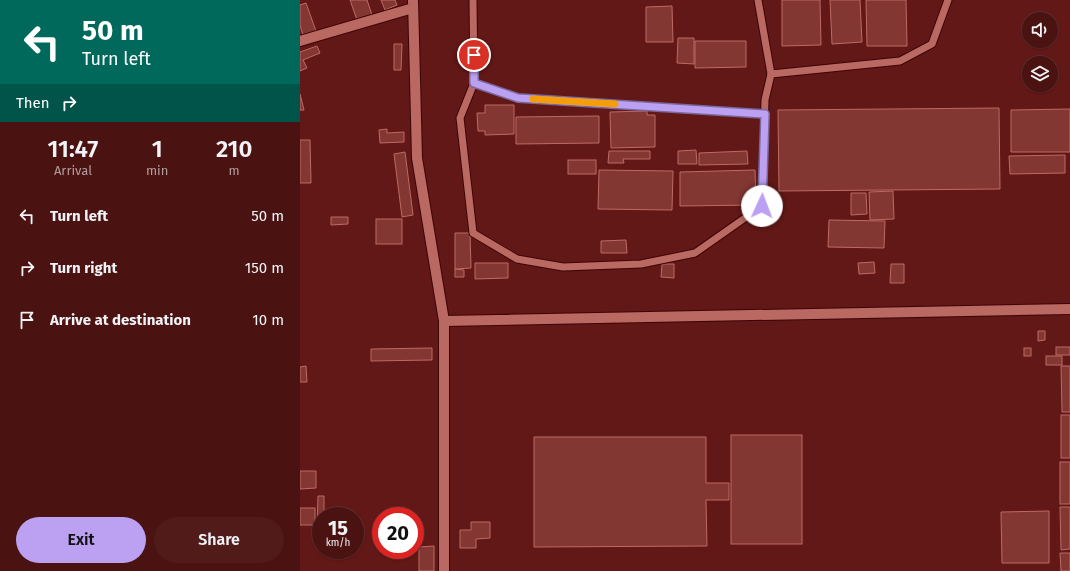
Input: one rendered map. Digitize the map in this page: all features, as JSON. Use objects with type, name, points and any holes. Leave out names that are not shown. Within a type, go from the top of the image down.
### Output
[{"type":"street","points":[[300,41],[413,4],[417,158],[444,321],[444,571]]},
{"type":"street","points":[[444,321],[1070,309]]},
{"type":"lane","points":[[473,0],[474,83],[460,118],[473,233],[517,259],[563,267],[641,264],[695,253],[762,206],[765,100],[771,74],[758,0]]},
{"type":"lane","points":[[771,74],[900,61],[932,44],[948,0]]},
{"type":"lane","points":[[474,83],[518,98],[765,114]]},
{"type":"building","points":[[350,0],[367,0],[372,15],[357,20]]},
{"type":"building","points":[[381,0],[395,0],[397,5],[385,10]]},
{"type":"building","points":[[782,0],[820,0],[821,45],[782,46]]},
{"type":"building","points":[[830,0],[860,0],[862,42],[832,44]]},
{"type":"building","points":[[866,0],[906,0],[907,46],[867,46]]},
{"type":"building","points":[[306,3],[317,34],[304,39],[300,25],[300,5]]},
{"type":"building","points":[[672,6],[673,42],[646,42],[646,7]]},
{"type":"building","points":[[678,38],[694,38],[694,64],[677,63]]},
{"type":"building","points":[[695,41],[746,41],[746,67],[695,68]]},
{"type":"building","points":[[394,44],[402,44],[401,70],[394,70]]},
{"type":"building","points":[[317,46],[320,53],[303,60],[307,68],[300,71],[300,52]]},
{"type":"building","points":[[300,94],[304,110],[300,110]]},
{"type":"building","points":[[485,105],[514,105],[514,134],[485,135],[485,131],[478,131],[477,113],[485,113]]},
{"type":"building","points":[[999,108],[1000,189],[779,191],[778,110]]},
{"type":"building","points":[[1070,109],[1070,152],[1011,152],[1011,110]]},
{"type":"building","points":[[647,111],[647,115],[655,115],[655,147],[611,148],[610,112]]},
{"type":"building","points":[[599,116],[599,143],[516,144],[516,117]]},
{"type":"building","points":[[387,129],[387,133],[404,132],[404,142],[380,143],[379,130]]},
{"type":"building","points":[[300,140],[310,140],[311,183],[300,183]]},
{"type":"building","points":[[696,150],[697,164],[678,164],[678,151]]},
{"type":"building","points":[[609,151],[650,151],[650,159],[623,159],[624,163],[608,163]]},
{"type":"building","points":[[747,151],[748,164],[699,165],[699,153]]},
{"type":"building","points":[[405,152],[413,215],[402,217],[394,154]]},
{"type":"building","points":[[1065,155],[1065,173],[1010,174],[1009,156]]},
{"type":"building","points":[[568,160],[596,160],[596,174],[568,174]]},
{"type":"building","points":[[599,170],[673,171],[672,210],[598,209]]},
{"type":"building","points":[[755,170],[756,205],[680,206],[680,172]]},
{"type":"building","points":[[893,191],[894,219],[870,220],[869,192]]},
{"type":"building","points":[[851,193],[866,193],[867,214],[851,215]]},
{"type":"building","points":[[331,217],[348,217],[348,224],[331,225]]},
{"type":"building","points":[[376,219],[402,219],[402,244],[376,244]]},
{"type":"building","points":[[829,220],[885,221],[884,248],[828,247]]},
{"type":"building","points":[[455,233],[470,233],[471,268],[455,269]]},
{"type":"building","points":[[626,240],[627,253],[601,253],[601,241]]},
{"type":"building","points":[[874,262],[875,273],[859,274],[858,263]]},
{"type":"building","points":[[475,263],[508,263],[508,278],[475,279]]},
{"type":"building","points":[[662,264],[674,264],[674,278],[661,277]]},
{"type":"building","points":[[891,264],[904,264],[904,283],[890,283]]},
{"type":"building","points":[[455,269],[464,270],[464,277],[455,277]]},
{"type":"building","points":[[1038,331],[1045,331],[1045,340],[1038,341]]},
{"type":"building","points":[[1056,347],[1070,347],[1070,355],[1056,355]]},
{"type":"building","points":[[432,348],[432,360],[371,361],[371,349]]},
{"type":"building","points":[[1024,348],[1031,348],[1031,356],[1024,356]]},
{"type":"building","points":[[1046,356],[1062,356],[1062,365],[1046,365]]},
{"type":"building","points":[[306,366],[307,382],[300,382],[300,367]]},
{"type":"building","points":[[1061,366],[1070,366],[1070,412],[1062,412]]},
{"type":"building","points":[[1061,415],[1070,415],[1070,458],[1061,458]]},
{"type":"building","points":[[731,435],[802,435],[802,544],[731,544]]},
{"type":"building","points":[[534,437],[706,437],[706,483],[729,483],[729,500],[706,500],[707,546],[534,547]]},
{"type":"building","points":[[1060,462],[1070,462],[1070,504],[1060,504]]},
{"type":"building","points":[[300,471],[316,471],[316,488],[300,489]]},
{"type":"building","points":[[318,496],[324,496],[324,507],[318,507]]},
{"type":"building","points":[[1060,507],[1070,507],[1070,549],[1061,550]]},
{"type":"building","points":[[300,508],[312,508],[312,525],[300,525]]},
{"type":"building","points":[[1049,511],[1049,563],[1002,563],[1001,512]]},
{"type":"building","points":[[471,522],[490,522],[490,538],[476,539],[476,548],[460,548],[460,530],[471,530]]},
{"type":"building","points":[[434,546],[434,571],[419,571],[419,559],[424,559],[424,547]]},
{"type":"building","points":[[1060,553],[1070,553],[1070,571],[1061,571]]},
{"type":"slow traffic","points":[[533,99],[615,104]]},
{"type":"route","points":[[474,55],[474,83],[518,98],[765,114],[762,206]]}]
